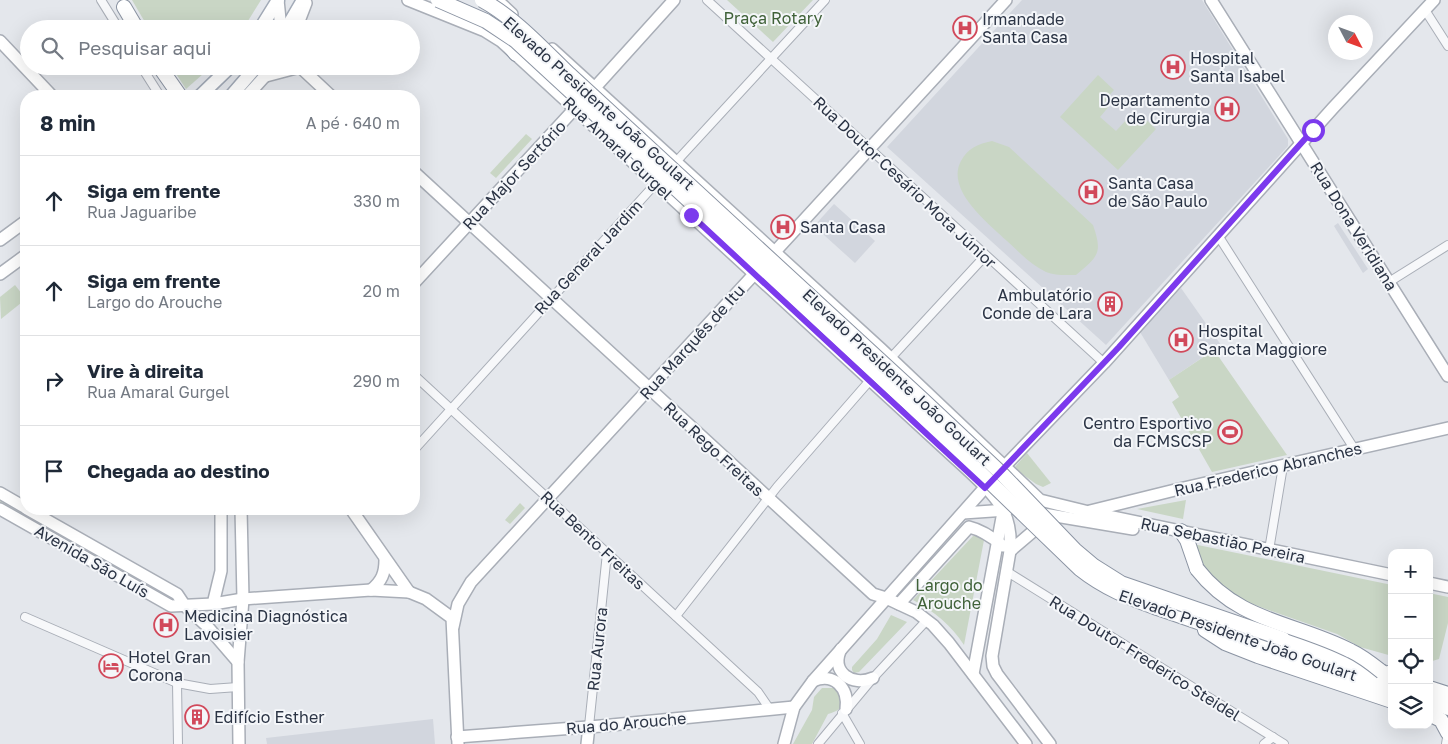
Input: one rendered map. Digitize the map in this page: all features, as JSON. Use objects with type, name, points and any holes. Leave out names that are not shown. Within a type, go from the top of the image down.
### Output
[{"type":"highway","name":"Elevado Presidente João Goulart","points":[[438,0],[486,21],[516,41],[906,401],[1080,570],[1113,591],[1192,621],[1254,640],[1388,688]]},
{"type":"highway","points":[[455,0],[494,26],[516,54]]},
{"type":"highway","name":"Elevado Presidente João Goulart","points":[[495,2],[568,74],[929,405],[1001,473],[1070,545],[1094,566],[1121,583],[1387,674]]},
{"type":"highway","points":[[124,7],[132,20]]},
{"type":"highway","points":[[165,75],[176,90]]},
{"type":"highway","points":[[1174,530],[1186,540],[1198,569],[1222,595],[1266,620],[1350,650],[1387,674]]},
{"type":"highway","points":[[1192,621],[1226,643],[1258,656],[1388,700]]},
{"type":"highway","points":[[1433,689],[1448,694]]},
{"type":"highway","points":[[1433,702],[1448,708]]},
{"type":"highway","points":[[1433,716],[1441,720],[1448,733]]},
{"type":"main road","points":[[266,20],[278,0]]},
{"type":"main road","points":[[291,20],[303,0]]},
{"type":"main road","points":[[206,90],[222,75]]},
{"type":"main road","points":[[238,90],[256,75]]},
{"type":"street","points":[[101,0],[113,20]]},
{"type":"street","points":[[278,0],[280,20]]},
{"type":"street","points":[[300,20],[308,0]]},
{"type":"street","name":"Rua Amaral Gurgel","points":[[408,0],[485,31],[501,41],[985,488]]},
{"type":"street","name":"Rua Major Sertório","points":[[420,276],[674,0]]},
{"type":"street","name":"Rua Doutor Cesário Mota Júnior","points":[[707,0],[1104,363]]},
{"type":"street","name":"Rua General Jardim","points":[[420,443],[550,298],[825,0]]},
{"type":"street","name":"Rua Dona Veridiana","points":[[1211,0],[1448,376]]},
{"type":"street","points":[[784,744],[794,707],[813,680],[962,513],[1104,363],[1301,143],[1434,0]]},
{"type":"street","name":"Rua Amaral Gurgel","points":[[495,2],[595,87],[1005,466]]},
{"type":"street","name":"Rua Marquês de Itu","points":[[458,740],[453,627],[458,604],[471,582],[870,149],[1001,2]]},
{"type":"street","points":[[1425,10],[1448,46]]},
{"type":"street","points":[[0,41],[20,62]]},
{"type":"street","points":[[32,75],[46,90]]},
{"type":"street","points":[[147,75],[156,90]]},
{"type":"street","points":[[250,90],[259,75]]},
{"type":"street","points":[[309,75],[325,90]]},
{"type":"street","name":"Rua Rego Freitas","points":[[420,181],[469,223],[767,499],[873,594],[886,598]]},
{"type":"street","points":[[0,240],[20,225]]},
{"type":"street","points":[[1218,237],[1355,450]]},
{"type":"street","points":[[1389,282],[1448,245]]},
{"type":"street","points":[[676,616],[767,499],[870,380],[985,256]]},
{"type":"street","points":[[0,274],[20,259]]},
{"type":"street","name":"Rua Bento Freitas","points":[[420,381],[758,692],[769,708]]},
{"type":"street","name":"Rua Frederico Abranches","points":[[1089,512],[1175,490],[1448,428]]},
{"type":"street","name":"Rua Sebastião Pereira","points":[[1005,466],[1040,500],[1054,504],[1388,575]]},
{"type":"street","points":[[1269,550],[1283,466]]},
{"type":"street","points":[[985,488],[1003,510],[1010,530],[1010,551],[992,656],[994,670],[1050,744]]},
{"type":"street","name":"Avenida São Luís","points":[[0,494],[20,504]]},
{"type":"street","name":"Avenida São Luís","points":[[0,509],[171,606],[372,590],[409,592]]},
{"type":"street","points":[[972,674],[1003,510]]},
{"type":"street","points":[[962,513],[1023,510],[1054,517],[1151,532],[1174,530]]},
{"type":"street","name":"Avenida São Luís","points":[[39,515],[178,594],[185,606],[207,626],[238,662]]},
{"type":"street","points":[[213,604],[221,571],[221,515]]},
{"type":"street","points":[[239,744],[238,662],[243,599],[241,515]]},
{"type":"street","points":[[357,515],[385,560],[409,592],[426,599],[444,611],[452,618],[453,627]]},
{"type":"street","points":[[1010,551],[1042,523],[1054,517]]},
{"type":"street","points":[[899,604],[968,527],[982,532],[1010,551]]},
{"type":"street","name":"Rua Aurora","points":[[587,744],[607,553]]},
{"type":"street","points":[[372,590],[382,578],[385,571],[385,560]]},
{"type":"street","name":"Rua Doutor Frederico Steidel","points":[[1006,571],[1284,744]]},
{"type":"street","points":[[1433,584],[1448,587]]},
{"type":"street","points":[[886,598],[916,612],[927,620],[949,643],[1026,744]]},
{"type":"street","points":[[24,617],[176,683],[210,689],[238,687]]},
{"type":"street","points":[[818,744],[873,678],[927,620]]},
{"type":"street","points":[[842,647],[838,660],[844,674],[852,680],[858,681],[873,678]]},
{"type":"street","points":[[972,674],[994,670]]},
{"type":"street","points":[[813,680],[826,678],[838,682],[845,693],[847,702],[844,711],[860,744]]},
{"type":"street","points":[[176,683],[178,744]]},
{"type":"street","points":[[1018,733],[1020,705]]},
{"type":"street","name":"Rua do Arouche","points":[[458,740],[794,707]]},
{"type":"street","points":[[1446,744],[1448,733]]},
{"type":"street","points":[[1264,744],[1274,737]]},
{"type":"shaded area","name":"Santa Casa de São Paulo","points":[[1022,0],[1202,0],[1288,139],[1288,146],[1106,345],[887,147]]},
{"type":"shaded area","points":[[834,204],[875,241],[855,263],[814,226]]},
{"type":"shaded area","points":[[1338,223],[1368,269],[1363,273],[1334,226]]},
{"type":"shaded area","name":"Hospital Sancta Maggiore","points":[[1181,288],[1221,345],[1169,380],[1140,332]]},
{"type":"shaded area","points":[[433,719],[435,744],[267,744],[266,738]]},
{"type":"green space","points":[[132,0],[261,0],[249,20],[144,20]]},
{"type":"green space","name":"Praça Rotary","points":[[727,0],[813,0],[773,42]]},
{"type":"green space","points":[[177,75],[202,75],[186,89]]},
{"type":"green space","points":[[1098,75],[1114,90],[1106,99],[1111,104],[1100,117],[1116,131],[1127,119],[1134,125],[1142,116],[1156,129],[1118,170],[1060,117]]},
{"type":"green space","points":[[526,134],[532,139],[496,178],[490,173]]},
{"type":"green space","points":[[992,141],[1009,147],[1093,225],[1098,249],[1094,258],[1076,275],[1053,274],[1035,266],[980,216],[964,195],[959,183],[958,172],[961,161],[974,147]]},
{"type":"green space","points":[[15,285],[20,291],[20,304],[1,319],[0,297]]},
{"type":"green space","name":"Centro Esportivo da FCMSCSP","points":[[1214,350],[1287,455],[1212,472],[1172,402],[1179,397],[1169,380]]},
{"type":"green space","points":[[1027,453],[1051,483],[1043,487],[1014,468]]},
{"type":"green space","points":[[0,499],[20,510],[20,514],[0,503]]},
{"type":"green space","points":[[1186,500],[1183,519],[1137,509]]},
{"type":"green space","points":[[520,503],[525,508],[510,524],[505,520]]},
{"type":"green space","points":[[21,515],[28,515],[121,568],[119,571]]},
{"type":"green space","name":"Largo do Arouche","points":[[973,536],[984,540],[964,645],[954,631],[942,620],[913,600]]},
{"type":"green space","points":[[1193,544],[1388,584],[1388,655],[1360,647],[1337,634],[1230,595],[1215,581],[1204,566]]},
{"type":"green space","points":[[1433,594],[1448,597],[1448,623],[1439,659],[1433,661]]},
{"type":"green space","name":"Largo do Arouche","points":[[891,615],[907,622],[859,672],[854,673],[852,667],[877,639]]},
{"type":"green space","points":[[822,688],[835,688],[844,700],[842,706],[837,711],[828,714],[812,744],[793,744],[812,710],[814,697]]},
{"type":"place","name":"Irmandade Santa Casa","points":[[965,28]]},
{"type":"place","name":"Hospital Santa Isabel","points":[[1173,67]]},
{"type":"place","name":"Departamento de Cirurgia","points":[[1227,109]]},
{"type":"place","name":"Santa Casa de São Paulo","points":[[1091,192]]},
{"type":"place","name":"Santa Casa","points":[[783,227]]},
{"type":"place","name":"Ambulatório Conde de Lara","points":[[1110,304]]},
{"type":"place","name":"Hospital Sancta Maggiore","points":[[1181,340]]},
{"type":"place","name":"Centro Esportivo da FCMSCSP","points":[[1230,432]]},
{"type":"place","name":"Medicina Diagnóstica Lavoisier","points":[[166,625]]},
{"type":"place","name":"Hotel Gran Corona","points":[[111,666]]},
{"type":"place","name":"Edifício Esther","points":[[197,717]]},
{"type":"route","points":[[691,215],[985,488],[1119,347],[1313,130]]}]
